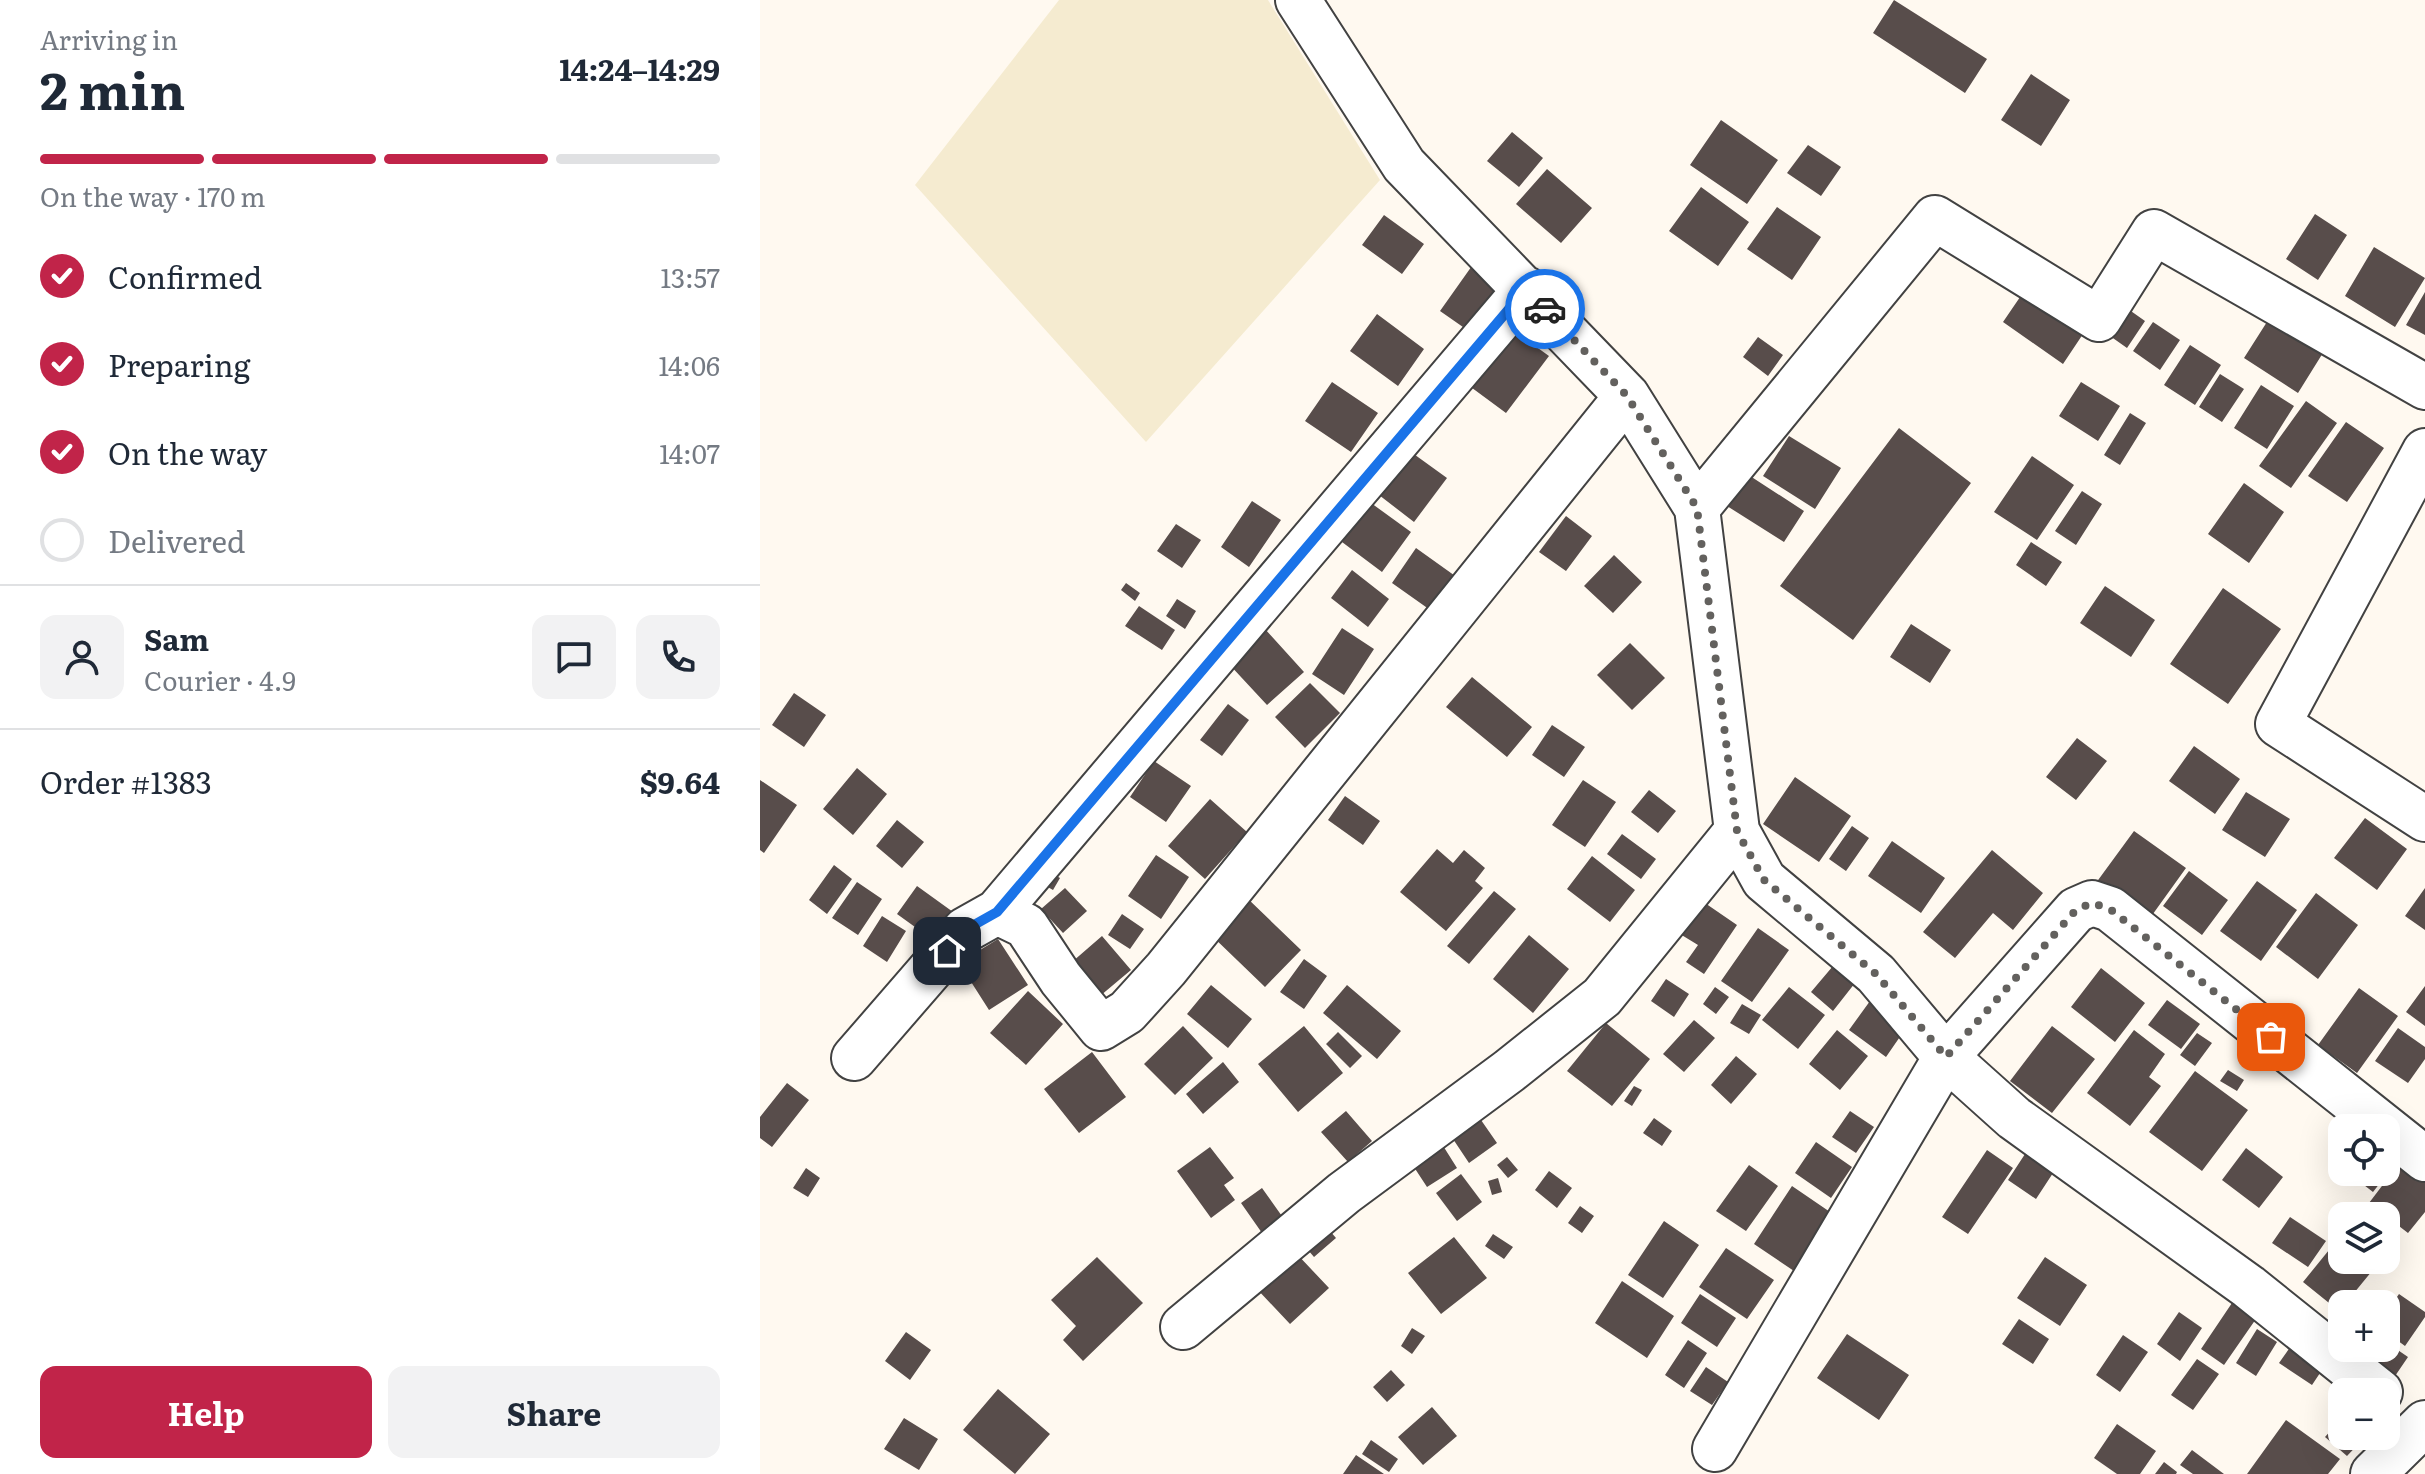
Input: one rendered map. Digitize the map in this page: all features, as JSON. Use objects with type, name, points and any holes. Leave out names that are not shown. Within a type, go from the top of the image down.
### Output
[{"type":"street","points":[[1298,0],[1404,165],[1627,396],[1697,508],[1737,831],[1764,880],[1876,974],[1946,1057],[2014,1118],[2249,1287],[2363,1378]]},
{"type":"street","points":[[1697,508],[1935,218],[2099,319],[2154,232],[2425,387]]},
{"type":"street","points":[[854,1058],[965,930],[997,912],[1526,289]]},
{"type":"street","points":[[997,912],[1026,926],[1061,979],[1101,1028],[1127,1012],[1166,969],[1627,396]]},
{"type":"street","points":[[2425,451],[2278,724],[2425,819]]},
{"type":"street","points":[[1183,1327],[1344,1193],[1509,1071],[1602,997],[1737,831]]},
{"type":"street","points":[[1715,1449],[1946,1057],[2076,910],[2092,903],[2110,909],[2425,1159]]},
{"type":"street","points":[[2373,1474],[2423,1424],[2400,1407]]},
{"type":"shaded area","points":[[1059,0],[1268,0],[1380,180],[1146,442],[915,185]]},
{"type":"building","points":[[1894,0],[1987,59],[1965,93],[1873,33]]},
{"type":"building","points":[[2031,74],[2070,100],[2041,146],[2001,120]]},
{"type":"building","points":[[1721,120],[1778,160],[1747,204],[1690,165]]},
{"type":"building","points":[[1512,132],[1543,158],[1519,187],[1487,161]]},
{"type":"building","points":[[1808,145],[1841,167],[1821,196],[1787,173]]},
{"type":"building","points":[[1547,169],[1592,208],[1561,243],[1516,204]]},
{"type":"building","points":[[1701,187],[1749,222],[1718,266],[1669,231]]},
{"type":"building","points":[[1777,207],[1821,237],[1792,280],[1747,249]]},
{"type":"building","points":[[2315,214],[2347,235],[2318,280],[2286,259]]},
{"type":"building","points":[[1384,215],[1424,244],[1402,274],[1362,245]]},
{"type":"building","points":[[2374,247],[2425,278],[2395,327],[2345,296]]},
{"type":"building","points":[[1474,263],[1507,286],[1473,334],[1440,311]]},
{"type":"building","points":[[2031,281],[2091,322],[2063,364],[2003,322]]},
{"type":"building","points":[[2425,292],[2425,335],[2406,325]]},
{"type":"building","points":[[2128,309],[2145,321],[2127,348],[2110,336]]},
{"type":"building","points":[[1377,314],[1424,349],[1398,386],[1350,351]]},
{"type":"building","points":[[2272,314],[2326,348],[2298,393],[2244,358]]},
{"type":"building","points":[[2153,322],[2180,340],[2160,370],[2133,351]]},
{"type":"building","points":[[1506,325],[1549,356],[1506,413],[1464,382]]},
{"type":"building","points":[[1758,337],[1783,355],[1768,376],[1743,357]]},
{"type":"building","points":[[2190,345],[2221,365],[2195,405],[2164,385]]},
{"type":"building","points":[[2220,374],[2244,389],[2222,422],[2199,407]]},
{"type":"building","points":[[1332,382],[1378,413],[1351,452],[1305,421]]},
{"type":"building","points":[[2081,382],[2120,406],[2098,441],[2059,416]]},
{"type":"building","points":[[2261,385],[2294,406],[2267,449],[2234,428]]},
{"type":"building","points":[[2306,401],[2337,423],[2291,488],[2259,466]]},
{"type":"building","points":[[2130,413],[2146,423],[2120,465],[2104,455]]},
{"type":"building","points":[[2346,422],[2384,448],[2347,502],[2308,476]]},
{"type":"building","points":[[1899,428],[1971,483],[1853,640],[1780,586]]},
{"type":"building","points":[[1789,436],[1841,468],[1815,509],[1763,476]]},
{"type":"building","points":[[1411,452],[1447,478],[1414,522],[1379,495]]},
{"type":"building","points":[[2032,456],[2074,485],[2037,540],[1994,512]]},
{"type":"building","points":[[1747,474],[1804,511],[1784,542],[1727,506]]},
{"type":"building","points":[[2244,483],[2284,512],[2249,563],[2208,534]]},
{"type":"building","points":[[2082,491],[2102,504],[2076,545],[2055,531]]},
{"type":"building","points":[[1252,501],[1281,520],[1249,567],[1221,547]]},
{"type":"building","points":[[1371,503],[1411,532],[1382,572],[1342,542]]},
{"type":"building","points":[[1566,516],[1592,536],[1566,571],[1539,552]]},
{"type":"building","points":[[1176,524],[1201,540],[1182,568],[1157,551]]},
{"type":"building","points":[[2031,542],[2062,562],[2046,586],[2016,565]]},
{"type":"building","points":[[1416,548],[1458,578],[1433,612],[1392,583]]},
{"type":"building","points":[[1614,555],[1642,582],[1613,613],[1584,586]]},
{"type":"building","points":[[1352,570],[1389,599],[1368,627],[1331,598]]},
{"type":"building","points":[[1126,583],[1140,593],[1135,601],[1121,590]]},
{"type":"building","points":[[2105,586],[2155,620],[2131,657],[2080,623]]},
{"type":"building","points":[[2223,588],[2281,629],[2228,704],[2170,664]]},
{"type":"building","points":[[1177,599],[1196,611],[1185,629],[1166,616]]},
{"type":"building","points":[[1139,606],[1175,630],[1162,650],[1125,626]]},
{"type":"building","points":[[1911,624],[1951,650],[1930,683],[1890,657]]},
{"type":"building","points":[[1342,628],[1374,649],[1344,695],[1312,674]]},
{"type":"building","points":[[1265,629],[1304,672],[1267,705],[1228,663]]},
{"type":"building","points":[[1630,643],[1665,678],[1632,710],[1597,675]]},
{"type":"building","points":[[1472,677],[1532,727],[1507,757],[1446,707]]},
{"type":"building","points":[[1310,683],[1340,713],[1305,748],[1275,717]]},
{"type":"building","points":[[794,693],[826,715],[804,747],[772,725]]},
{"type":"building","points":[[1228,704],[1249,720],[1222,756],[1200,740]]},
{"type":"building","points":[[1552,725],[1585,747],[1564,777],[1532,755]]},
{"type":"building","points":[[2077,738],[2107,761],[2076,800],[2046,777]]},
{"type":"building","points":[[2194,746],[2240,779],[2215,814],[2169,781]]},
{"type":"building","points":[[1154,761],[1191,786],[1166,822],[1130,797]]},
{"type":"building","points":[[857,768],[887,794],[853,835],[823,809]]},
{"type":"building","points":[[1795,777],[1851,816],[1819,862],[1763,824]]},
{"type":"building","points":[[760,780],[797,805],[764,853],[760,850]]},
{"type":"building","points":[[1583,780],[1616,802],[1585,847],[1552,825]]},
{"type":"building","points":[[1649,790],[1676,811],[1658,833],[1631,812]]},
{"type":"building","points":[[2246,792],[2290,819],[2265,857],[2222,830]]},
{"type":"building","points":[[1345,796],[1380,821],[1363,845],[1328,820]]},
{"type":"building","points":[[1210,799],[1247,832],[1205,879],[1168,846]]},
{"type":"building","points":[[2365,818],[2407,849],[2377,890],[2334,858]]},
{"type":"building","points":[[897,820],[924,842],[902,868],[876,846]]},
{"type":"building","points":[[1852,826],[1869,838],[1846,871],[1829,859]]},
{"type":"building","points":[[2134,831],[2186,868],[2145,925],[2093,887]]},
{"type":"building","points":[[1622,834],[1656,859],[1641,879],[1607,854]]},
{"type":"building","points":[[1892,841],[1945,878],[1921,913],[1868,876]]},
{"type":"building","points":[[1437,849],[1453,863],[1464,850],[1485,868],[1475,881],[1483,888],[1446,931],[1400,892]]},
{"type":"building","points":[[1992,850],[2043,893],[2013,930],[1993,913],[1955,958],[1923,932]]},
{"type":"building","points":[[1156,855],[1189,877],[1161,919],[1128,896]]},
{"type":"building","points":[[1592,856],[1635,890],[1610,922],[1567,889]]},
{"type":"building","points":[[834,865],[852,879],[827,914],[809,900]]},
{"type":"building","points":[[1046,870],[1060,878],[1053,890],[1039,882]]},
{"type":"building","points":[[2189,871],[2228,900],[2202,935],[2163,906]]},
{"type":"building","points":[[2257,881],[2297,910],[2261,961],[2220,931]]},
{"type":"building","points":[[857,882],[882,899],[858,935],[832,918]]},
{"type":"building","points":[[917,886],[960,917],[940,945],[897,914]]},
{"type":"building","points":[[1065,888],[1087,911],[1063,933],[1041,909]]},
{"type":"building","points":[[2425,888],[2425,930],[2405,916]]},
{"type":"building","points":[[1494,891],[1516,909],[1469,964],[1447,946]]},
{"type":"building","points":[[2316,893],[2358,925],[2318,979],[2276,947]]},
{"type":"building","points":[[1246,897],[1301,950],[1265,987],[1210,934]]},
{"type":"building","points":[[1702,901],[1737,925],[1704,974],[1686,962],[1698,945],[1680,934]]},
{"type":"building","points":[[1122,914],[1144,929],[1130,949],[1108,935]]},
{"type":"building","points":[[882,916],[906,931],[887,962],[863,946]]},
{"type":"building","points":[[1758,928],[1789,950],[1752,1002],[1721,981]]},
{"type":"building","points":[[1529,935],[1569,969],[1533,1013],[1493,979]]},
{"type":"building","points":[[1102,936],[1131,970],[1100,996],[1072,962]]},
{"type":"building","points":[[998,939],[1028,985],[989,1010],[959,963]]},
{"type":"building","points":[[1304,959],[1327,976],[1304,1009],[1280,992]]},
{"type":"building","points":[[1833,966],[1855,983],[1833,1011],[1811,992]]},
{"type":"building","points":[[2101,968],[2145,1003],[2115,1042],[2071,1007]]},
{"type":"building","points":[[1666,979],[1689,994],[1674,1017],[1651,1001]]},
{"type":"building","points":[[1211,985],[1252,1019],[1228,1048],[1187,1014]]},
{"type":"building","points":[[1347,985],[1401,1031],[1377,1059],[1323,1013]]},
{"type":"building","points":[[2425,986],[2425,1026],[2406,1012]]},
{"type":"building","points":[[1715,987],[1729,997],[1716,1014],[1703,1004]]},
{"type":"building","points":[[1789,987],[1825,1015],[1798,1049],[1762,1020]]},
{"type":"building","points":[[2359,988],[2398,1016],[2357,1073],[2318,1045]]},
{"type":"building","points":[[1028,991],[1063,1024],[1026,1065],[990,1033]]},
{"type":"building","points":[[2167,1000],[2200,1024],[2181,1049],[2148,1025]]},
{"type":"building","points":[[1870,1001],[1906,1028],[1886,1057],[1849,1030]]},
{"type":"building","points":[[1742,1004],[1761,1015],[1749,1034],[1730,1023]]},
{"type":"building","points":[[1694,1020],[1715,1038],[1684,1072],[1663,1054]]},
{"type":"building","points":[[1606,1023],[1650,1059],[1612,1106],[1567,1071]]},
{"type":"building","points":[[1183,1026],[1213,1058],[1175,1095],[1144,1064]]},
{"type":"building","points":[[1304,1026],[1343,1073],[1298,1112],[1258,1064]]},
{"type":"building","points":[[2052,1026],[2095,1059],[2052,1113],[2010,1081]]},
{"type":"building","points":[[2398,1028],[2425,1047],[2425,1059],[2408,1083],[2375,1061]]},
{"type":"building","points":[[1837,1030],[1868,1056],[1840,1090],[1809,1064]]},
{"type":"building","points":[[2134,1030],[2165,1054],[2149,1077],[2161,1086],[2130,1126],[2087,1093]]},
{"type":"building","points":[[1338,1032],[1362,1056],[1350,1068],[1326,1044]]},
{"type":"building","points":[[2197,1033],[2212,1043],[2195,1066],[2180,1055]]},
{"type":"building","points":[[1092,1052],[1126,1097],[1079,1133],[1044,1089]]},
{"type":"building","points":[[1736,1056],[1757,1074],[1731,1104],[1711,1085]]},
{"type":"building","points":[[1223,1062],[1239,1082],[1203,1114],[1186,1094]]},
{"type":"building","points":[[2228,1070],[2244,1080],[2237,1091],[2220,1081]]},
{"type":"building","points":[[2195,1071],[2248,1110],[2202,1171],[2149,1132]]},
{"type":"building","points":[[787,1083],[809,1100],[772,1147],[760,1138],[760,1117]]},
{"type":"building","points":[[1634,1086],[1642,1090],[1632,1106],[1624,1101]]},
{"type":"building","points":[[1346,1111],[1372,1141],[1348,1162],[1321,1132]]},
{"type":"building","points":[[1850,1111],[1874,1127],[1856,1153],[1832,1137]]},
{"type":"building","points":[[1654,1118],[1672,1131],[1662,1146],[1643,1133]]},
{"type":"building","points":[[1481,1120],[1497,1143],[1469,1163],[1453,1139]]},
{"type":"building","points":[[1440,1141],[1457,1168],[1427,1187],[1410,1161]]},
{"type":"building","points":[[1816,1142],[1852,1167],[1831,1198],[1795,1173]]},
{"type":"building","points":[[1210,1147],[1234,1178],[1224,1185],[1235,1200],[1211,1218],[1177,1171]]},
{"type":"building","points":[[2246,1148],[2283,1177],[2259,1208],[2222,1180]]},
{"type":"building","points":[[1987,1150],[2013,1168],[1968,1234],[1942,1217]]},
{"type":"building","points":[[2407,1153],[2425,1167],[2425,1212],[2408,1233],[2400,1227],[2400,1202],[2370,1202],[2382,1186],[2400,1186],[2400,1162]]},
{"type":"building","points":[[2025,1154],[2053,1173],[2036,1199],[2008,1180]]},
{"type":"building","points":[[1507,1157],[1518,1170],[1508,1178],[1497,1165]]},
{"type":"building","points":[[1749,1165],[1778,1186],[1746,1231],[1716,1211]]},
{"type":"building","points":[[806,1168],[820,1178],[808,1197],[793,1188]]},
{"type":"building","points":[[1549,1171],[1572,1188],[1557,1208],[1535,1190]]},
{"type":"building","points":[[1461,1174],[1482,1202],[1457,1221],[1436,1193]]},
{"type":"building","points":[[1498,1178],[1502,1192],[1492,1195],[1488,1181]]},
{"type":"building","points":[[1792,1186],[1833,1214],[1794,1271],[1754,1244]]},
{"type":"building","points":[[1262,1188],[1284,1219],[1262,1233],[1241,1203]]},
{"type":"building","points":[[1580,1206],[1594,1216],[1582,1233],[1568,1223]]},
{"type":"building","points":[[2290,1217],[2326,1241],[2308,1267],[2272,1243]]},
{"type":"building","points":[[1664,1221],[1699,1245],[1663,1298],[1628,1275]]},
{"type":"building","points":[[1324,1224],[1336,1238],[1314,1257],[1302,1243]]},
{"type":"building","points":[[1493,1234],[1513,1247],[1504,1259],[1485,1246]]},
{"type":"building","points":[[1454,1237],[1487,1278],[1441,1314],[1408,1273]]},
{"type":"building","points":[[1726,1248],[1774,1280],[1747,1319],[1699,1287]]},
{"type":"building","points":[[2328,1251],[2328,1274],[2370,1274],[2356,1290],[2328,1290],[2328,1302],[2303,1282]]},
{"type":"building","points":[[1295,1252],[1329,1288],[1290,1324],[1256,1288]]},
{"type":"building","points":[[1097,1257],[1143,1303],[1083,1361],[1063,1340],[1076,1326],[1051,1300]]},
{"type":"building","points":[[2045,1257],[2087,1285],[2060,1326],[2017,1298]]},
{"type":"building","points":[[1622,1281],[1674,1316],[1647,1358],[1595,1323]]},
{"type":"building","points":[[1700,1294],[1736,1318],[1717,1347],[1681,1323]]},
{"type":"building","points":[[2400,1295],[2425,1312],[2425,1317],[2405,1346],[2400,1342]]},
{"type":"building","points":[[2234,1300],[2258,1316],[2224,1365],[2201,1349]]},
{"type":"building","points":[[2179,1312],[2202,1328],[2180,1361],[2157,1344]]},
{"type":"building","points":[[2019,1319],[2049,1339],[2033,1364],[2002,1344]]},
{"type":"building","points":[[1412,1328],[1425,1336],[1412,1354],[1401,1346]]},
{"type":"building","points":[[2257,1329],[2277,1342],[2256,1376],[2236,1363]]},
{"type":"building","points":[[906,1332],[931,1350],[910,1380],[885,1361]]},
{"type":"building","points":[[1847,1334],[1909,1375],[1879,1420],[1817,1378]]},
{"type":"building","points":[[2123,1335],[2148,1352],[2120,1392],[2096,1375]]},
{"type":"building","points":[[1688,1340],[1707,1353],[1684,1388],[1665,1375]]},
{"type":"building","points":[[2291,1346],[2324,1367],[2312,1385],[2279,1363]]},
{"type":"building","points":[[2400,1352],[2408,1357],[2392,1378],[2368,1362],[2400,1362]]},
{"type":"building","points":[[2197,1359],[2219,1374],[2193,1410],[2171,1395]]},
{"type":"building","points":[[1706,1367],[1728,1382],[1712,1405],[1690,1391]]},
{"type":"building","points":[[1391,1370],[1405,1385],[1387,1402],[1373,1387]]},
{"type":"building","points":[[998,1389],[1050,1434],[1015,1474],[963,1430]]},
{"type":"building","points":[[1432,1407],[1457,1436],[1423,1465],[1398,1437]]},
{"type":"building","points":[[904,1418],[938,1439],[919,1470],[884,1449]]},
{"type":"building","points":[[2286,1420],[2340,1459],[2328,1474],[2247,1474]]},
{"type":"building","points":[[2117,1424],[2156,1451],[2140,1474],[2117,1474],[2094,1458]]},
{"type":"building","points":[[1371,1440],[1398,1459],[1389,1472],[1362,1454]]},
{"type":"building","points":[[2192,1450],[2224,1474],[2193,1474],[2180,1465]]},
{"type":"building","points":[[1356,1455],[1384,1474],[1343,1474]]},
{"type":"building","points":[[2164,1462],[2177,1472],[2176,1474],[2155,1474]]},
{"type":"way so far","points":[[1545,309],[1627,396],[1697,508],[1737,831],[1764,880],[1876,974],[1946,1057],[2076,910],[2092,903],[2110,909],[2271,1037]]},
{"type":"route","points":[[947,951],[965,930],[997,912],[1526,289],[1545,309]]}]
